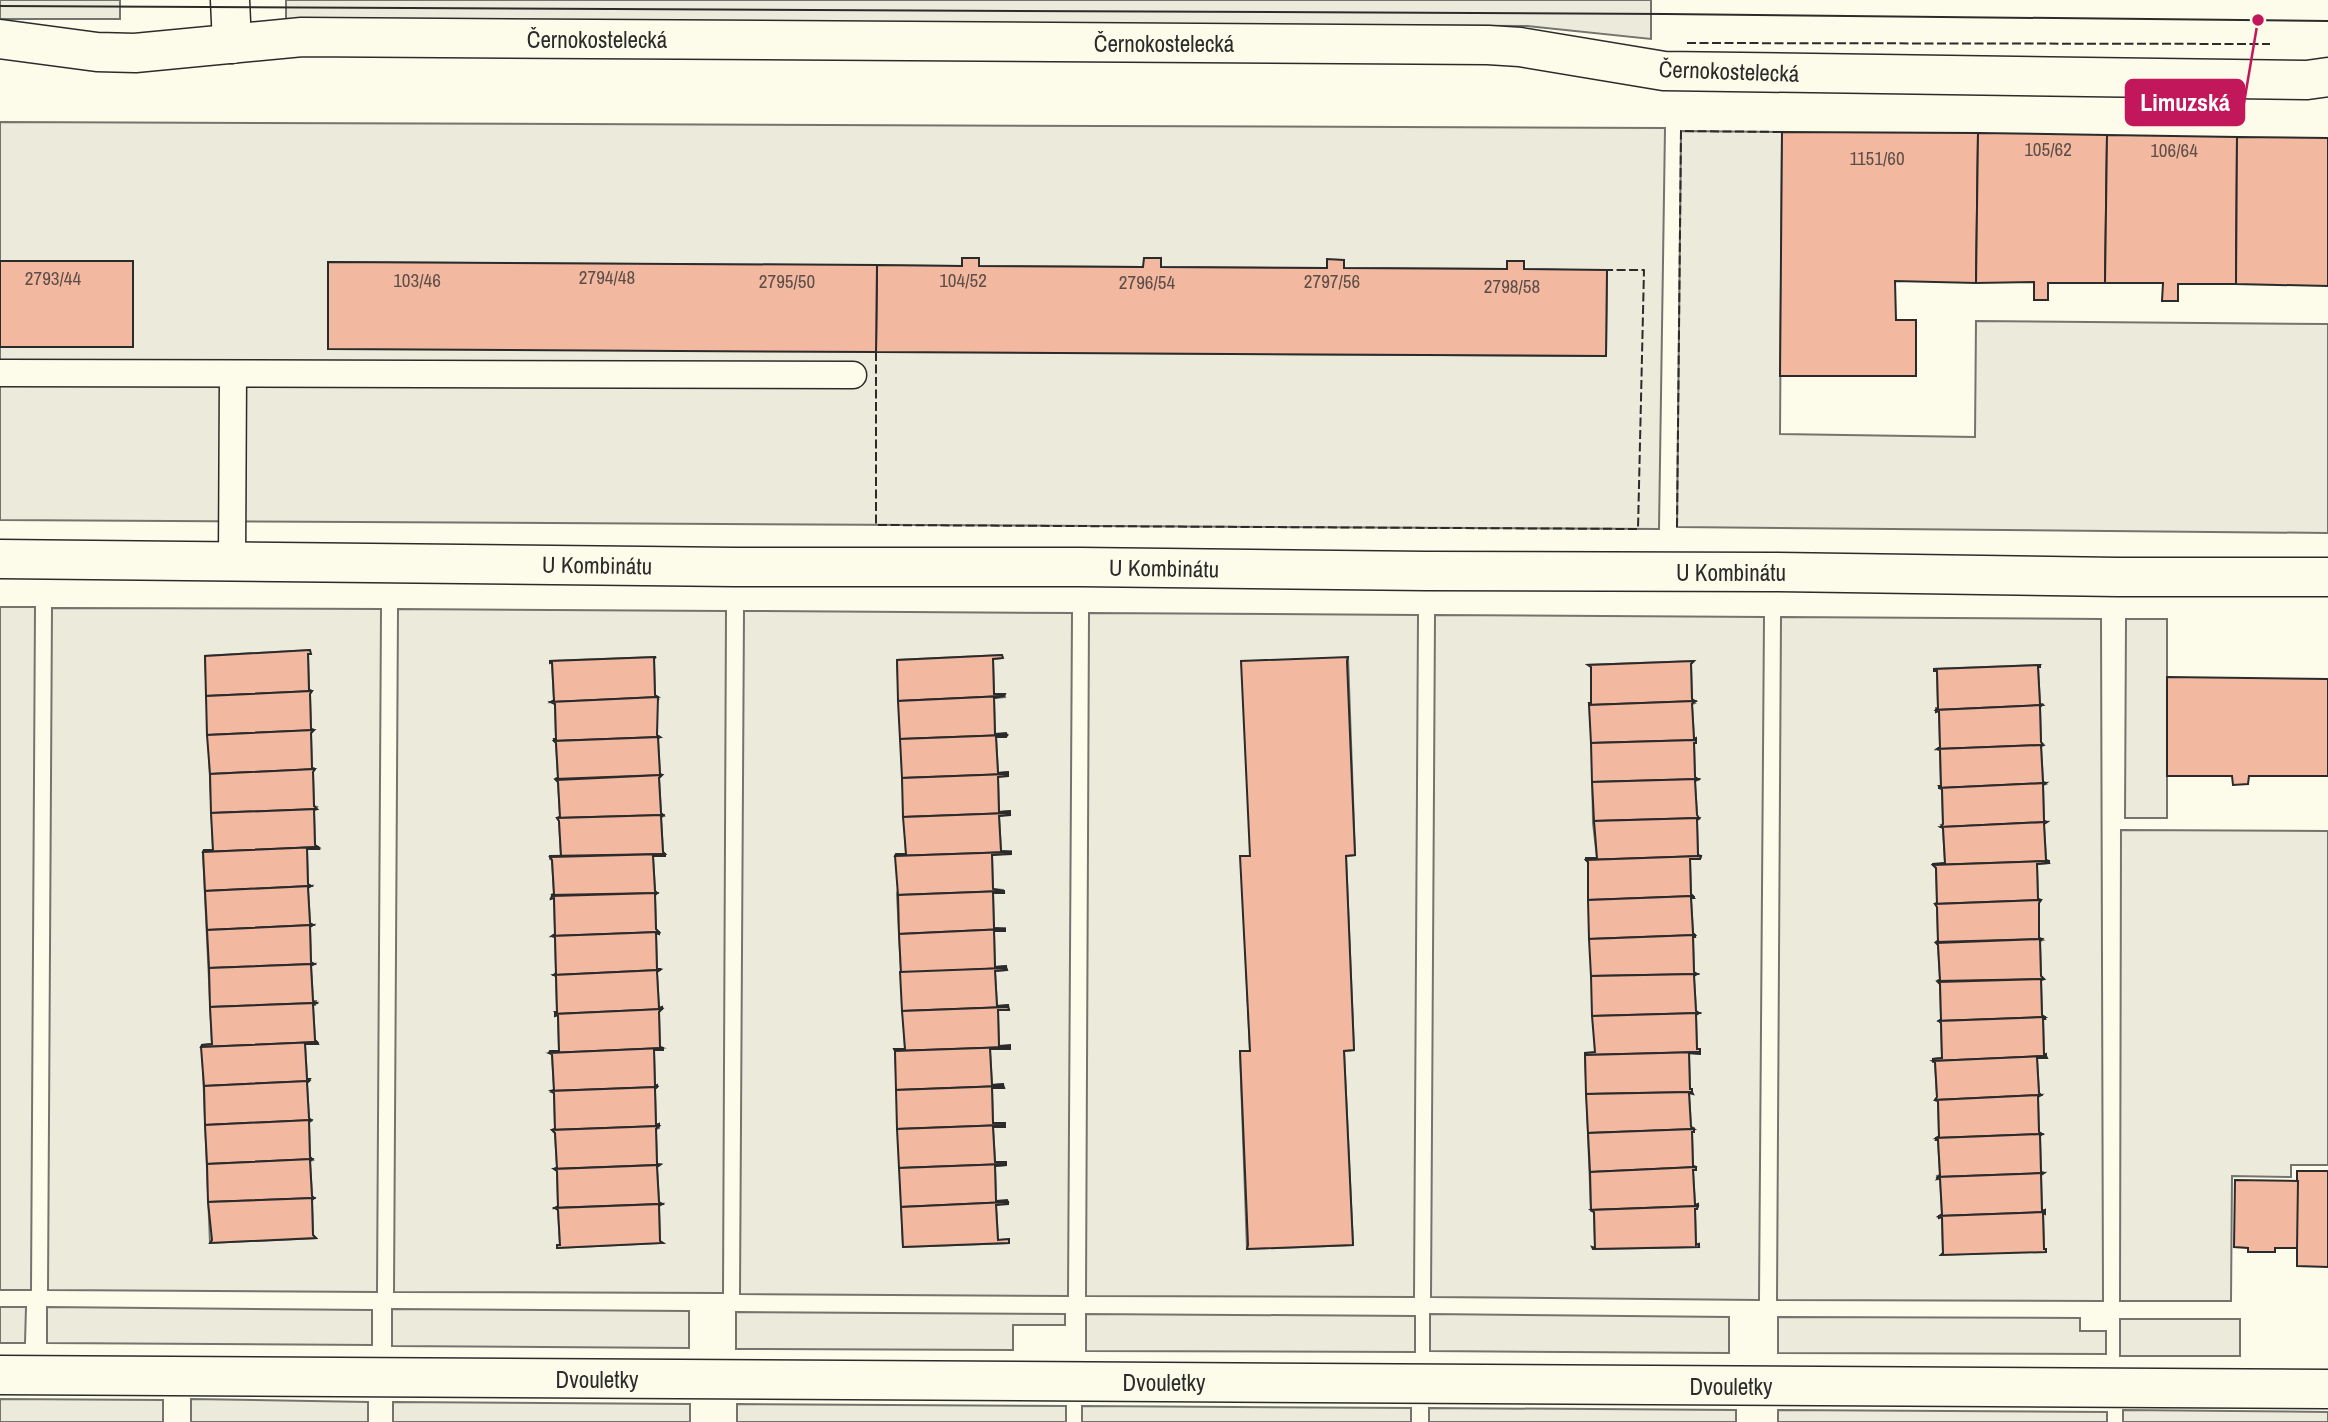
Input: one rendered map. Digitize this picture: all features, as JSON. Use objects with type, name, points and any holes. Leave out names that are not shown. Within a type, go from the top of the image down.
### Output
[{"type":"street","points":[[230,0],[232,44]]},
{"type":"street","name":"Černokostelecká","points":[[0,39],[97,52],[135,53],[302,37],[1489,45],[1520,47],[1664,71],[2308,80],[2328,77]]},
{"type":"street","name":"U Kombinátu","points":[[0,559],[734,567],[1080,567],[2328,577]]},
{"type":"street","name":"Dvouletky","points":[[0,1375],[2328,1389]]},
{"type":"lane","points":[[0,373],[853,375]]},
{"type":"lane","points":[[232,560],[233,375]]},
{"type":"shaded area","points":[[0,0],[120,0],[120,19],[0,19]]},
{"type":"shaded area","points":[[286,0],[1651,0],[1651,39],[1527,26],[286,20]]},
{"type":"shaded area","points":[[0,122],[1665,128],[1659,529],[0,520],[0,347],[133,347],[133,262],[0,261]],"holes":[[[963,258],[979,258],[979,266],[1143,267],[1161,258],[1161,267],[1327,268],[1327,260],[1344,260],[1344,268],[1507,269],[1507,261],[1524,261],[1524,269],[1607,271],[1606,356],[328,348],[329,262],[962,266]]]},
{"type":"shaded area","points":[[1681,131],[1782,132],[1780,434],[1975,437],[1976,321],[2328,324],[2328,533],[1677,527]]},
{"type":"shaded area","points":[[0,607],[35,607],[31,1290],[0,1290]]},
{"type":"shaded area","points":[[52,608],[381,609],[377,1292],[48,1290]],"holes":[[[310,650],[311,729],[314,730],[311,733],[312,768],[315,769],[314,806],[317,807],[314,810],[315,845],[319,848],[307,849],[317,1043],[305,1044],[311,1121],[310,1157],[313,1160],[310,1161],[314,1198],[313,1235],[316,1238],[210,1243],[202,1045],[212,1044],[203,852],[213,850],[205,656]]]},
{"type":"shaded area","points":[[398,609],[726,611],[723,1293],[394,1292]],"holes":[[[656,657],[665,854],[653,856],[657,893],[656,929],[659,933],[656,933],[657,969],[660,969],[657,972],[659,1008],[662,1008],[659,1012],[660,1047],[663,1048],[654,1050],[656,1125],[659,1124],[656,1129],[657,1164],[660,1164],[657,1167],[659,1202],[662,1204],[659,1206],[660,1241],[663,1243],[557,1248],[557,1245],[560,1245],[558,1210],[555,1208],[558,1206],[557,1171],[554,1169],[557,1167],[555,1133],[552,1130],[555,1129],[554,1093],[551,1092],[554,1090],[552,1054],[549,1053],[559,1051],[558,1015],[555,1012],[555,937],[552,936],[555,934],[554,898],[551,898],[554,894],[550,856],[561,856],[557,818],[560,817],[558,782],[555,779],[558,778],[554,739],[555,704],[551,702],[554,700],[550,661]]]},
{"type":"shaded area","points":[[744,611],[1072,613],[1068,1296],[740,1294]],"holes":[[[1002,655],[1002,658],[993,659],[994,694],[1004,694],[1005,697],[994,698],[995,734],[1007,735],[996,737],[998,773],[1008,774],[998,777],[999,812],[1009,811],[1010,814],[999,816],[1001,851],[1011,853],[992,855],[993,889],[1004,892],[993,893],[994,928],[1005,928],[1005,931],[994,931],[995,967],[1006,966],[1007,970],[995,971],[997,1006],[1008,1005],[1009,1009],[998,1010],[999,1046],[1010,1046],[990,1049],[992,1085],[1003,1084],[1004,1087],[992,1088],[993,1123],[1005,1123],[1005,1126],[993,1127],[995,1162],[1006,1162],[1006,1165],[995,1166],[996,1201],[1008,1202],[996,1205],[998,1240],[1009,1239],[1009,1243],[903,1247],[895,1050],[905,1049],[897,894],[906,854],[897,660]]]},
{"type":"shaded area","points":[[1089,613],[1418,615],[1414,1297],[1086,1296]],"holes":[[[1348,657],[1355,855],[1346,856],[1354,1050],[1344,1051],[1353,1245],[1247,1249],[1240,1051],[1250,1051],[1241,856],[1250,856]]]},
{"type":"shaded area","points":[[1435,615],[1764,617],[1759,1300],[1431,1297]],"holes":[[[1693,661],[1692,699],[1695,703],[1692,704],[1696,739],[1695,777],[1698,780],[1695,781],[1699,819],[1698,855],[1701,857],[1690,859],[1691,894],[1694,898],[1691,898],[1695,937],[1694,972],[1697,974],[1694,976],[1696,1011],[1699,1013],[1696,1015],[1697,1049],[1700,1049],[1700,1054],[1689,1053],[1692,1089],[1692,1093],[1689,1093],[1691,1127],[1694,1128],[1695,1205],[1698,1205],[1695,1209],[1696,1245],[1699,1247],[1593,1249],[1594,1212],[1591,1211],[1585,1055],[1595,1052],[1586,860],[1597,858],[1593,823],[1589,703],[1591,667],[1588,665]]]},
{"type":"shaded area","points":[[1781,617],[2101,619],[2103,1301],[1777,1300]],"holes":[[[2040,665],[2042,704],[2041,742],[2044,745],[2041,746],[2043,782],[2046,784],[2043,785],[2044,821],[2047,822],[2044,824],[2046,860],[2049,863],[2037,864],[2038,899],[2041,900],[2039,938],[2043,940],[2040,941],[2041,976],[2044,979],[2041,980],[2046,1055],[2046,1058],[2037,1058],[2041,1095],[2038,1097],[2039,1132],[2042,1134],[2042,1211],[2045,1210],[2046,1251],[1941,1255],[1942,1217],[1939,1217],[1942,1214],[1936,1140],[1939,1136],[1938,1101],[1935,1100],[1937,1097],[1933,1059],[1942,1058],[1940,984],[1937,981],[1940,980],[1936,942],[1936,868],[1933,865],[1945,863],[1941,825],[1942,789],[1939,786],[1940,750],[1937,749],[1940,747],[1935,669]]]},
{"type":"shaded area","points":[[2126,619],[2167,619],[2167,818],[2125,818]]},
{"type":"shaded area","points":[[2121,830],[2328,831],[2328,1165],[2291,1165],[2291,1177],[2232,1176],[2231,1301],[2120,1301]]},
{"type":"shaded area","points":[[0,1307],[26,1307],[25,1343],[0,1343]]},
{"type":"shaded area","points":[[47,1307],[372,1310],[372,1345],[47,1343]]},
{"type":"shaded area","points":[[392,1309],[689,1311],[689,1348],[392,1346]]},
{"type":"shaded area","points":[[736,1312],[1065,1314],[1065,1325],[1013,1325],[1013,1350],[736,1349]]},
{"type":"shaded area","points":[[1086,1314],[1415,1316],[1415,1352],[1086,1351]]},
{"type":"shaded area","points":[[1430,1314],[1729,1317],[1729,1353],[1430,1351]]},
{"type":"shaded area","points":[[1778,1317],[2080,1318],[2080,1331],[2106,1331],[2106,1354],[1778,1353]]},
{"type":"shaded area","points":[[2120,1319],[2240,1319],[2240,1356],[2120,1356]]},
{"type":"shaded area","points":[[0,1399],[163,1400],[163,1422],[0,1422]]},
{"type":"shaded area","points":[[191,1399],[368,1402],[368,1422],[191,1422]]},
{"type":"shaded area","points":[[393,1402],[690,1404],[690,1422],[393,1422]]},
{"type":"shaded area","points":[[737,1404],[1066,1406],[1066,1422],[737,1422]]},
{"type":"shaded area","points":[[1082,1406],[1411,1408],[1411,1422],[1082,1422]]},
{"type":"shaded area","points":[[1429,1408],[1736,1410],[1736,1422],[1429,1422]]},
{"type":"shaded area","points":[[1778,1410],[2107,1412],[2107,1422],[1778,1422]]},
{"type":"shaded area","points":[[2123,1410],[2328,1412],[2328,1422],[2123,1422]]},
{"type":"building","points":[[1782,132],[1978,133],[1976,283],[1895,281],[1896,320],[1916,320],[1916,376],[1780,376]]},
{"type":"building","points":[[1978,133],[2107,135],[2105,283],[2048,283],[2048,300],[2034,300],[2034,282],[1976,283]]},
{"type":"building","points":[[2107,135],[2237,137],[2236,284],[2178,284],[2178,301],[2162,301],[2163,283],[2105,283]]},
{"type":"building","points":[[2237,137],[2328,138],[2328,286],[2236,284]]},
{"type":"building","points":[[962,258],[979,258],[979,266],[1143,267],[1144,258],[1161,258],[1161,267],[1327,268],[1327,259],[1344,260],[1344,268],[1507,269],[1507,261],[1524,261],[1524,269],[1607,270],[1606,356],[876,352],[877,265],[962,266]]},
{"type":"building","points":[[0,261],[133,261],[133,347],[0,347]]},
{"type":"building","points":[[328,262],[877,265],[876,352],[328,349]]},
{"type":"building","points":[[310,650],[309,690],[312,691],[206,696],[205,656]]},
{"type":"building","points":[[1002,655],[1003,658],[993,659],[994,694],[1005,694],[1004,696],[898,701],[897,660]]},
{"type":"building","points":[[656,657],[655,695],[658,697],[551,702],[554,700],[550,661]]},
{"type":"building","points":[[1348,657],[1355,855],[1346,856],[1354,1050],[1344,1051],[1353,1245],[1247,1249],[1240,1051],[1250,1051],[1240,856],[1250,856],[1241,661]]},
{"type":"building","points":[[1694,661],[1691,664],[1692,699],[1695,701],[1589,705],[1591,667],[1588,665]]},
{"type":"building","points":[[2040,665],[2042,705],[1936,710],[1937,671],[1934,669]]},
{"type":"building","points":[[2167,677],[2328,679],[2328,776],[2249,776],[2248,784],[2233,785],[2232,776],[2167,776]]},
{"type":"building","points":[[312,691],[311,729],[314,730],[207,735],[206,696]]},
{"type":"building","points":[[1004,696],[994,698],[995,734],[1007,735],[900,739],[898,701]]},
{"type":"building","points":[[658,697],[657,735],[660,737],[554,741],[555,704],[551,702]]},
{"type":"building","points":[[1695,701],[1692,704],[1696,740],[1591,743],[1589,705]]},
{"type":"building","points":[[2042,705],[2043,745],[1937,749],[1940,747],[1939,711],[1936,710]]},
{"type":"building","points":[[314,730],[311,733],[312,768],[315,769],[210,774],[207,735]]},
{"type":"building","points":[[1007,735],[996,737],[998,773],[1008,774],[902,778],[900,739]]},
{"type":"building","points":[[660,737],[662,775],[555,779],[558,778],[554,741]]},
{"type":"building","points":[[1696,740],[1695,777],[1698,779],[1592,782],[1591,743]]},
{"type":"building","points":[[2043,745],[2043,782],[2046,783],[1939,788],[1940,750],[1937,749]]},
{"type":"building","points":[[315,769],[314,806],[317,809],[211,813],[210,774]]},
{"type":"building","points":[[1008,774],[998,777],[999,812],[1010,813],[903,817],[902,778]]},
{"type":"building","points":[[662,775],[659,778],[663,815],[557,818],[560,817],[556,780]]},
{"type":"building","points":[[1698,779],[1695,781],[1699,818],[1594,821],[1592,782]]},
{"type":"building","points":[[2046,783],[2043,785],[2044,821],[2047,822],[1941,827],[1942,789],[1939,788]]},
{"type":"building","points":[[317,809],[314,810],[315,845],[318,847],[203,852],[213,850],[211,813]]},
{"type":"building","points":[[1010,813],[999,816],[1001,851],[1011,852],[895,856],[906,854],[903,817]]},
{"type":"building","points":[[663,815],[665,854],[561,856],[557,818]]},
{"type":"building","points":[[1699,818],[1698,855],[1701,856],[1586,860],[1597,858],[1594,821]]},
{"type":"building","points":[[2047,822],[2044,824],[2046,860],[2049,861],[1933,865],[1945,863],[1941,827]]},
{"type":"building","points":[[318,847],[319,849],[307,849],[308,884],[311,886],[205,891],[203,852]]},
{"type":"building","points":[[1011,852],[992,855],[993,889],[1004,891],[898,895],[895,856]]},
{"type":"building","points":[[665,854],[653,856],[657,893],[551,895],[554,894],[550,857]]},
{"type":"building","points":[[1701,856],[1700,859],[1690,859],[1693,896],[1588,900],[1586,860]]},
{"type":"building","points":[[2049,861],[2037,864],[2038,899],[2041,900],[1935,904],[1936,868],[1933,865]]},
{"type":"building","points":[[311,886],[308,888],[310,923],[313,925],[207,930],[205,891]]},
{"type":"building","points":[[1004,891],[993,893],[994,928],[1005,929],[899,934],[898,895]]},
{"type":"building","points":[[657,893],[656,929],[659,932],[552,936],[555,934],[552,896]]},
{"type":"building","points":[[1693,896],[1695,935],[1589,939],[1588,900]]},
{"type":"building","points":[[2041,900],[2039,938],[2042,939],[1936,942],[1935,904]]},
{"type":"building","points":[[313,925],[310,927],[311,962],[314,964],[209,968],[207,930]]},
{"type":"building","points":[[1005,929],[994,931],[995,967],[1006,968],[901,973],[899,934]]},
{"type":"building","points":[[659,932],[656,933],[657,969],[660,970],[554,975],[555,937],[552,936]]},
{"type":"building","points":[[1695,935],[1694,972],[1697,974],[1591,976],[1589,939]]},
{"type":"building","points":[[2042,939],[2041,976],[2044,979],[1937,981],[1940,980],[1936,943]]},
{"type":"building","points":[[314,964],[311,966],[313,1001],[316,1003],[210,1007],[209,968]]},
{"type":"building","points":[[660,970],[657,972],[659,1008],[662,1009],[555,1014],[554,975]]},
{"type":"building","points":[[1007,970],[995,971],[997,1006],[1008,1007],[902,1011],[900,972]]},
{"type":"building","points":[[1697,974],[1694,976],[1696,1011],[1699,1013],[1592,1016],[1591,976]]},
{"type":"building","points":[[2044,979],[2041,980],[2042,1015],[2045,1017],[1939,1021],[1938,982]]},
{"type":"building","points":[[316,1003],[313,1005],[317,1042],[201,1047],[212,1044],[210,1007]]},
{"type":"building","points":[[1008,1007],[1009,1010],[998,1010],[999,1046],[1010,1047],[895,1051],[894,1049],[905,1049],[902,1011]]},
{"type":"building","points":[[662,1009],[659,1012],[660,1047],[663,1048],[549,1053],[559,1051],[558,1015],[555,1014]]},
{"type":"building","points":[[1699,1013],[1696,1015],[1697,1049],[1700,1049],[1700,1052],[1585,1055],[1595,1052],[1592,1016]]},
{"type":"building","points":[[2045,1017],[2046,1056],[1933,1061],[1942,1058],[1939,1021]]},
{"type":"building","points":[[317,1042],[318,1044],[305,1044],[309,1081],[204,1086],[201,1047]]},
{"type":"building","points":[[1010,1047],[990,1049],[992,1085],[1003,1086],[896,1090],[895,1051]]},
{"type":"building","points":[[663,1048],[654,1050],[657,1087],[551,1091],[554,1090],[552,1054],[549,1053]]},
{"type":"building","points":[[1700,1052],[1689,1053],[1692,1092],[1586,1094],[1585,1055]]},
{"type":"building","points":[[2046,1056],[2047,1058],[2037,1058],[2041,1095],[1935,1100],[1937,1097],[1933,1061]]},
{"type":"building","points":[[309,1081],[311,1120],[205,1125],[204,1086]]},
{"type":"building","points":[[1003,1086],[1004,1088],[992,1088],[993,1123],[1005,1125],[897,1129],[896,1090]]},
{"type":"building","points":[[657,1087],[656,1125],[659,1126],[552,1130],[555,1129],[554,1093],[551,1091]]},
{"type":"building","points":[[1692,1092],[1693,1094],[1689,1093],[1691,1127],[1694,1129],[1588,1133],[1586,1094]]},
{"type":"building","points":[[2041,1095],[2038,1097],[2039,1132],[2042,1134],[1936,1138],[1939,1136],[1938,1101],[1935,1100]]},
{"type":"building","points":[[311,1120],[312,1159],[207,1164],[205,1125]]},
{"type":"building","points":[[1005,1125],[993,1127],[995,1162],[1006,1164],[899,1168],[897,1129]]},
{"type":"building","points":[[659,1126],[656,1129],[657,1164],[660,1165],[554,1169],[557,1168],[555,1133],[552,1130]]},
{"type":"building","points":[[1694,1129],[1693,1166],[1696,1167],[1590,1172],[1588,1133]]},
{"type":"building","points":[[2042,1134],[2041,1172],[2044,1173],[1938,1177],[1936,1138]]},
{"type":"building","points":[[312,1159],[314,1198],[208,1202],[207,1164]]},
{"type":"building","points":[[1006,1164],[995,1166],[996,1201],[1008,1202],[901,1207],[899,1168]]},
{"type":"building","points":[[660,1165],[657,1167],[659,1202],[662,1204],[555,1208],[558,1206],[557,1171],[554,1169]]},
{"type":"building","points":[[1696,1167],[1696,1170],[1693,1170],[1695,1205],[1698,1206],[1591,1210],[1590,1172]]},
{"type":"building","points":[[2297,1171],[2328,1171],[2328,1267],[2297,1266]]},
{"type":"building","points":[[2044,1173],[2041,1175],[2042,1211],[2045,1212],[1939,1216],[1942,1214],[1938,1177]]},
{"type":"building","points":[[2235,1180],[2298,1181],[2297,1248],[2275,1248],[2275,1252],[2248,1252],[2248,1248],[2234,1247]]},
{"type":"building","points":[[314,1198],[313,1235],[316,1238],[210,1243],[212,1240],[208,1202]]},
{"type":"building","points":[[1008,1202],[996,1205],[998,1240],[1009,1239],[1009,1243],[903,1247],[901,1207]]},
{"type":"building","points":[[662,1204],[659,1206],[660,1241],[663,1243],[557,1248],[557,1245],[560,1245],[558,1210],[555,1208]]},
{"type":"building","points":[[1698,1206],[1695,1209],[1696,1245],[1699,1244],[1699,1247],[1593,1249],[1592,1247],[1595,1248],[1594,1212],[1591,1210]]},
{"type":"building","points":[[2045,1212],[2046,1252],[1941,1255],[1942,1217],[1939,1216]]},
{"type":"tram line","points":[[0,6],[1666,14],[2328,21]]},
{"type":"fence","points":[[1687,43],[2270,44]]},
{"type":"fence","points":[[1677,527],[1681,131],[1782,132]]},
{"type":"fence","points":[[876,352],[876,525],[1638,529],[1644,270],[1607,270]]},
{"type":"place","name":"Limuzská","points":[[2258,20]]}]
